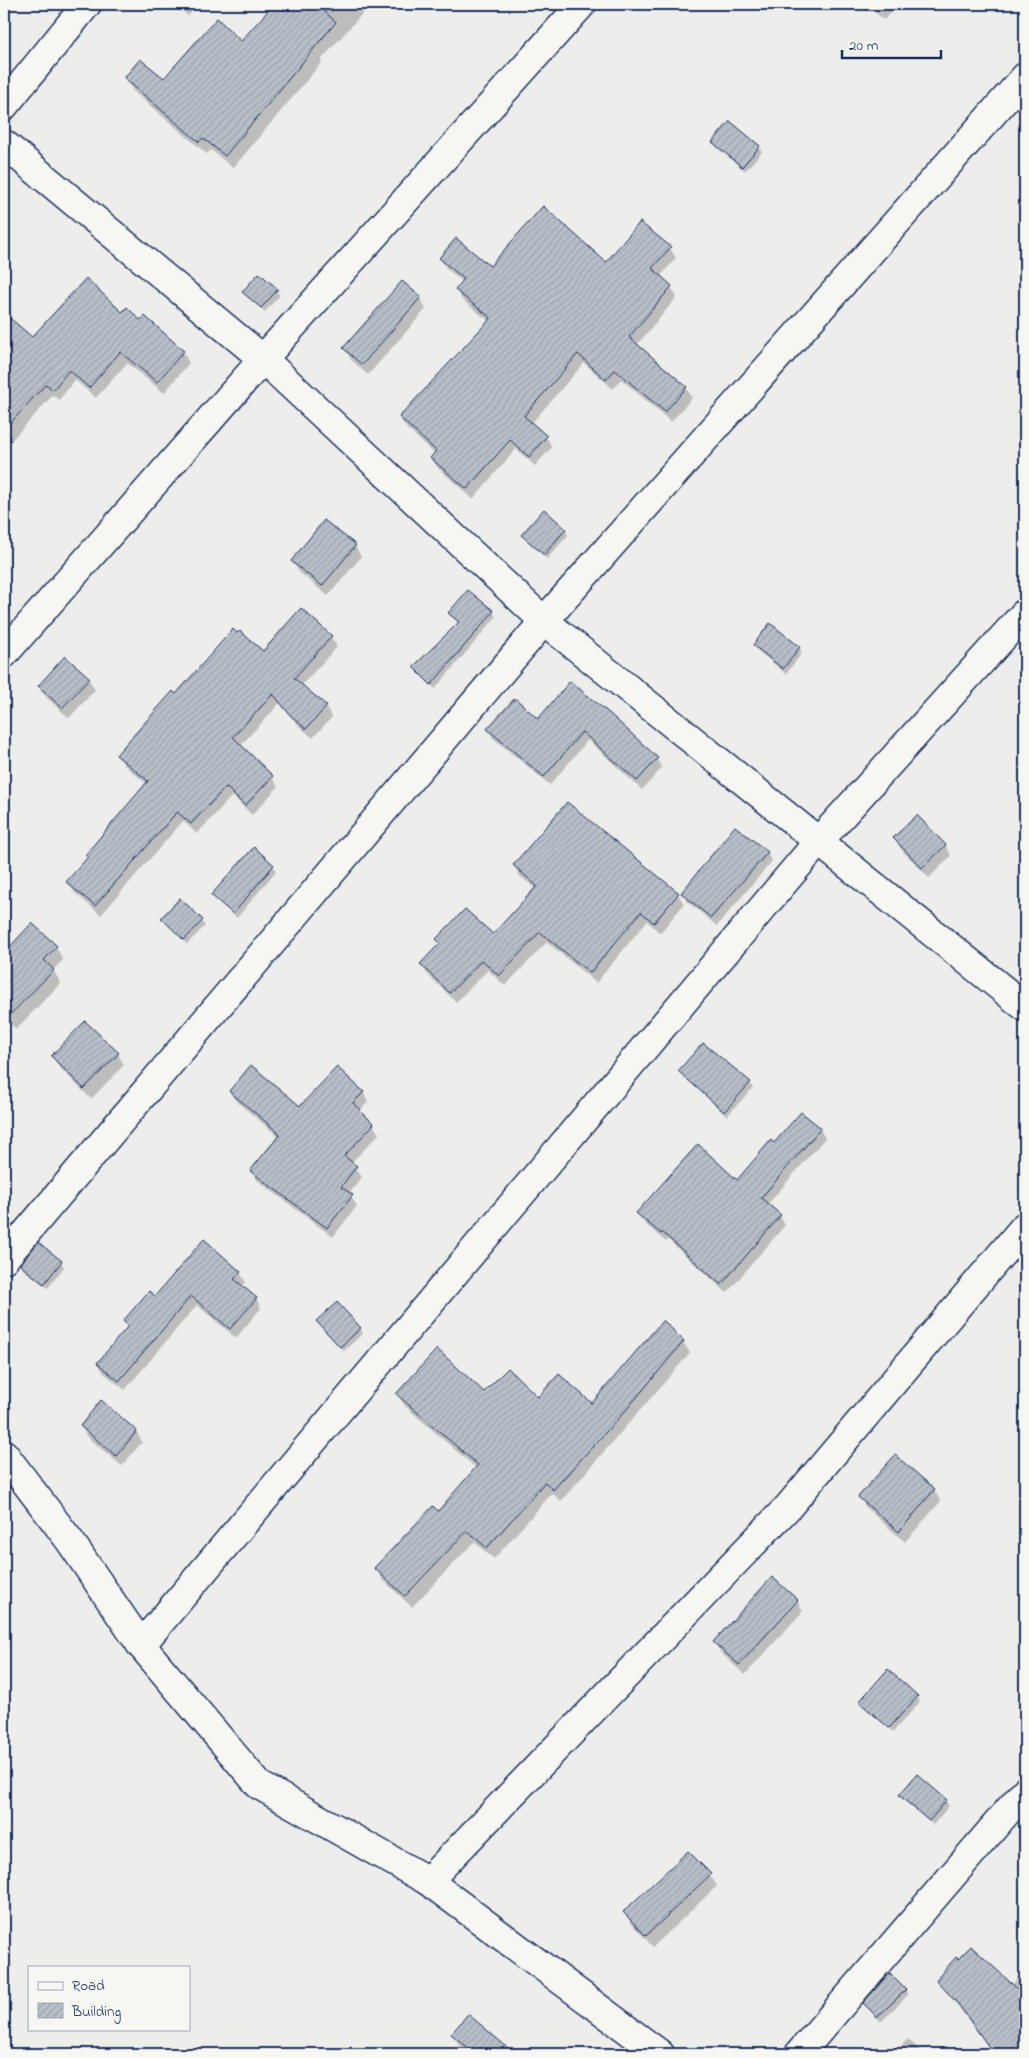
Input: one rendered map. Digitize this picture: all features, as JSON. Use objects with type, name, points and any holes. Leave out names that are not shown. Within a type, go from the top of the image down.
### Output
[{"type":"street","points":[[4,106],[88,4]]},
{"type":"street","points":[[4,654],[263,359],[582,4]]},
{"type":"street","points":[[4,1259],[544,621],[1025,77]]},
{"type":"street","points":[[4,144],[263,359],[544,621],[1025,1006]]},
{"type":"street","points":[[140,1645],[818,842],[1025,612]]},
{"type":"street","points":[[428,1881],[789,1506],[1025,1226]]},
{"type":"street","points":[[4,1454],[70,1541],[140,1645],[259,1785],[428,1881],[660,2054]]},
{"type":"street","points":[[799,2054],[1025,1791]]},
{"type":"building","points":[[274,4],[316,4],[336,22],[225,156],[203,138],[199,142],[124,78],[140,59],[164,78],[217,18],[241,41]]},
{"type":"building","points":[[730,121],[760,146],[742,167],[712,142]]},
{"type":"building","points":[[543,206],[606,262],[640,222],[671,247],[652,268],[672,286],[629,337],[687,387],[665,412],[615,370],[606,380],[578,354],[524,416],[547,436],[529,457],[510,440],[467,489],[430,458],[436,451],[399,417],[491,318],[455,290],[464,279],[439,258],[456,238],[490,266]]},
{"type":"building","points":[[259,273],[278,289],[261,308],[242,292]]},
{"type":"building","points":[[86,278],[122,312],[127,307],[140,320],[145,316],[184,351],[157,382],[120,352],[89,388],[69,370],[53,390],[46,384],[4,430],[4,313],[32,337]]},
{"type":"building","points":[[402,281],[421,297],[362,365],[343,348]]},
{"type":"building","points":[[544,509],[566,529],[544,555],[521,535]]},
{"type":"building","points":[[324,520],[356,545],[322,586],[291,561]]},
{"type":"building","points":[[468,590],[494,611],[431,685],[413,667],[459,622],[448,613]]},
{"type":"building","points":[[301,608],[332,636],[294,678],[327,706],[306,729],[291,716],[273,694],[233,737],[273,776],[245,806],[226,787],[191,824],[177,812],[95,906],[66,882],[88,857],[85,855],[148,781],[116,755],[173,691],[176,694],[233,629],[237,633],[240,631],[263,651]]},
{"type":"building","points":[[770,623],[800,647],[783,669],[753,645]]},
{"type":"building","points":[[65,656],[90,678],[62,708],[38,686]]},
{"type":"building","points":[[570,681],[610,714],[658,758],[637,781],[582,732],[544,777],[487,729],[515,698],[538,719]]},
{"type":"building","points":[[567,802],[679,893],[654,923],[641,912],[590,973],[540,932],[499,976],[482,960],[450,993],[420,964],[440,943],[436,939],[465,909],[493,934],[537,886],[513,865]]},
{"type":"building","points":[[917,815],[946,845],[922,868],[893,838]]},
{"type":"building","points":[[735,826],[768,852],[711,918],[681,893]]},
{"type":"building","points":[[254,847],[274,865],[233,914],[211,895]]},
{"type":"building","points":[[180,898],[203,920],[184,940],[161,918]]},
{"type":"building","points":[[32,923],[57,946],[44,960],[54,970],[4,1021],[4,953]]},
{"type":"building","points":[[85,1021],[119,1053],[84,1089],[51,1056]]},
{"type":"building","points":[[703,1043],[751,1082],[724,1112],[678,1071]]},
{"type":"building","points":[[251,1065],[300,1106],[337,1067],[364,1092],[353,1103],[374,1124],[344,1156],[357,1166],[341,1187],[353,1195],[327,1228],[250,1171],[280,1134],[229,1091]]},
{"type":"building","points":[[801,1112],[821,1128],[761,1198],[781,1215],[721,1285],[662,1232],[661,1234],[636,1213],[698,1144],[737,1180],[771,1140],[774,1143]]},
{"type":"building","points":[[204,1239],[241,1272],[234,1279],[257,1298],[230,1329],[191,1296],[119,1381],[97,1363],[128,1326],[123,1321],[149,1291],[155,1296]]},
{"type":"building","points":[[38,1242],[62,1261],[44,1284],[20,1265]]},
{"type":"building","points":[[337,1302],[361,1328],[340,1347],[316,1321]]},
{"type":"building","points":[[663,1320],[684,1341],[627,1409],[553,1490],[545,1482],[487,1548],[467,1531],[405,1596],[374,1568],[433,1506],[438,1511],[478,1465],[396,1394],[437,1349],[484,1392],[508,1368],[538,1397],[559,1374],[592,1403]]},
{"type":"building","points":[[101,1400],[137,1431],[116,1456],[80,1426]]},
{"type":"building","points":[[895,1455],[935,1489],[899,1532],[858,1497]]},
{"type":"building","points":[[772,1577],[798,1600],[739,1665],[713,1642]]},
{"type":"building","points":[[888,1669],[918,1696],[889,1728],[859,1702]]},
{"type":"building","points":[[917,1774],[947,1800],[929,1821],[899,1795]]},
{"type":"building","points":[[688,1851],[711,1874],[646,1936],[623,1912]]},
{"type":"building","points":[[971,1946],[1025,1996],[1025,2054],[994,2054],[958,2004],[936,1980],[956,1957],[958,1959]]},
{"type":"building","points":[[889,1973],[906,1990],[877,2017],[863,2003]]},
{"type":"building","points":[[468,2014],[515,2054],[476,2054],[451,2034]]}]
